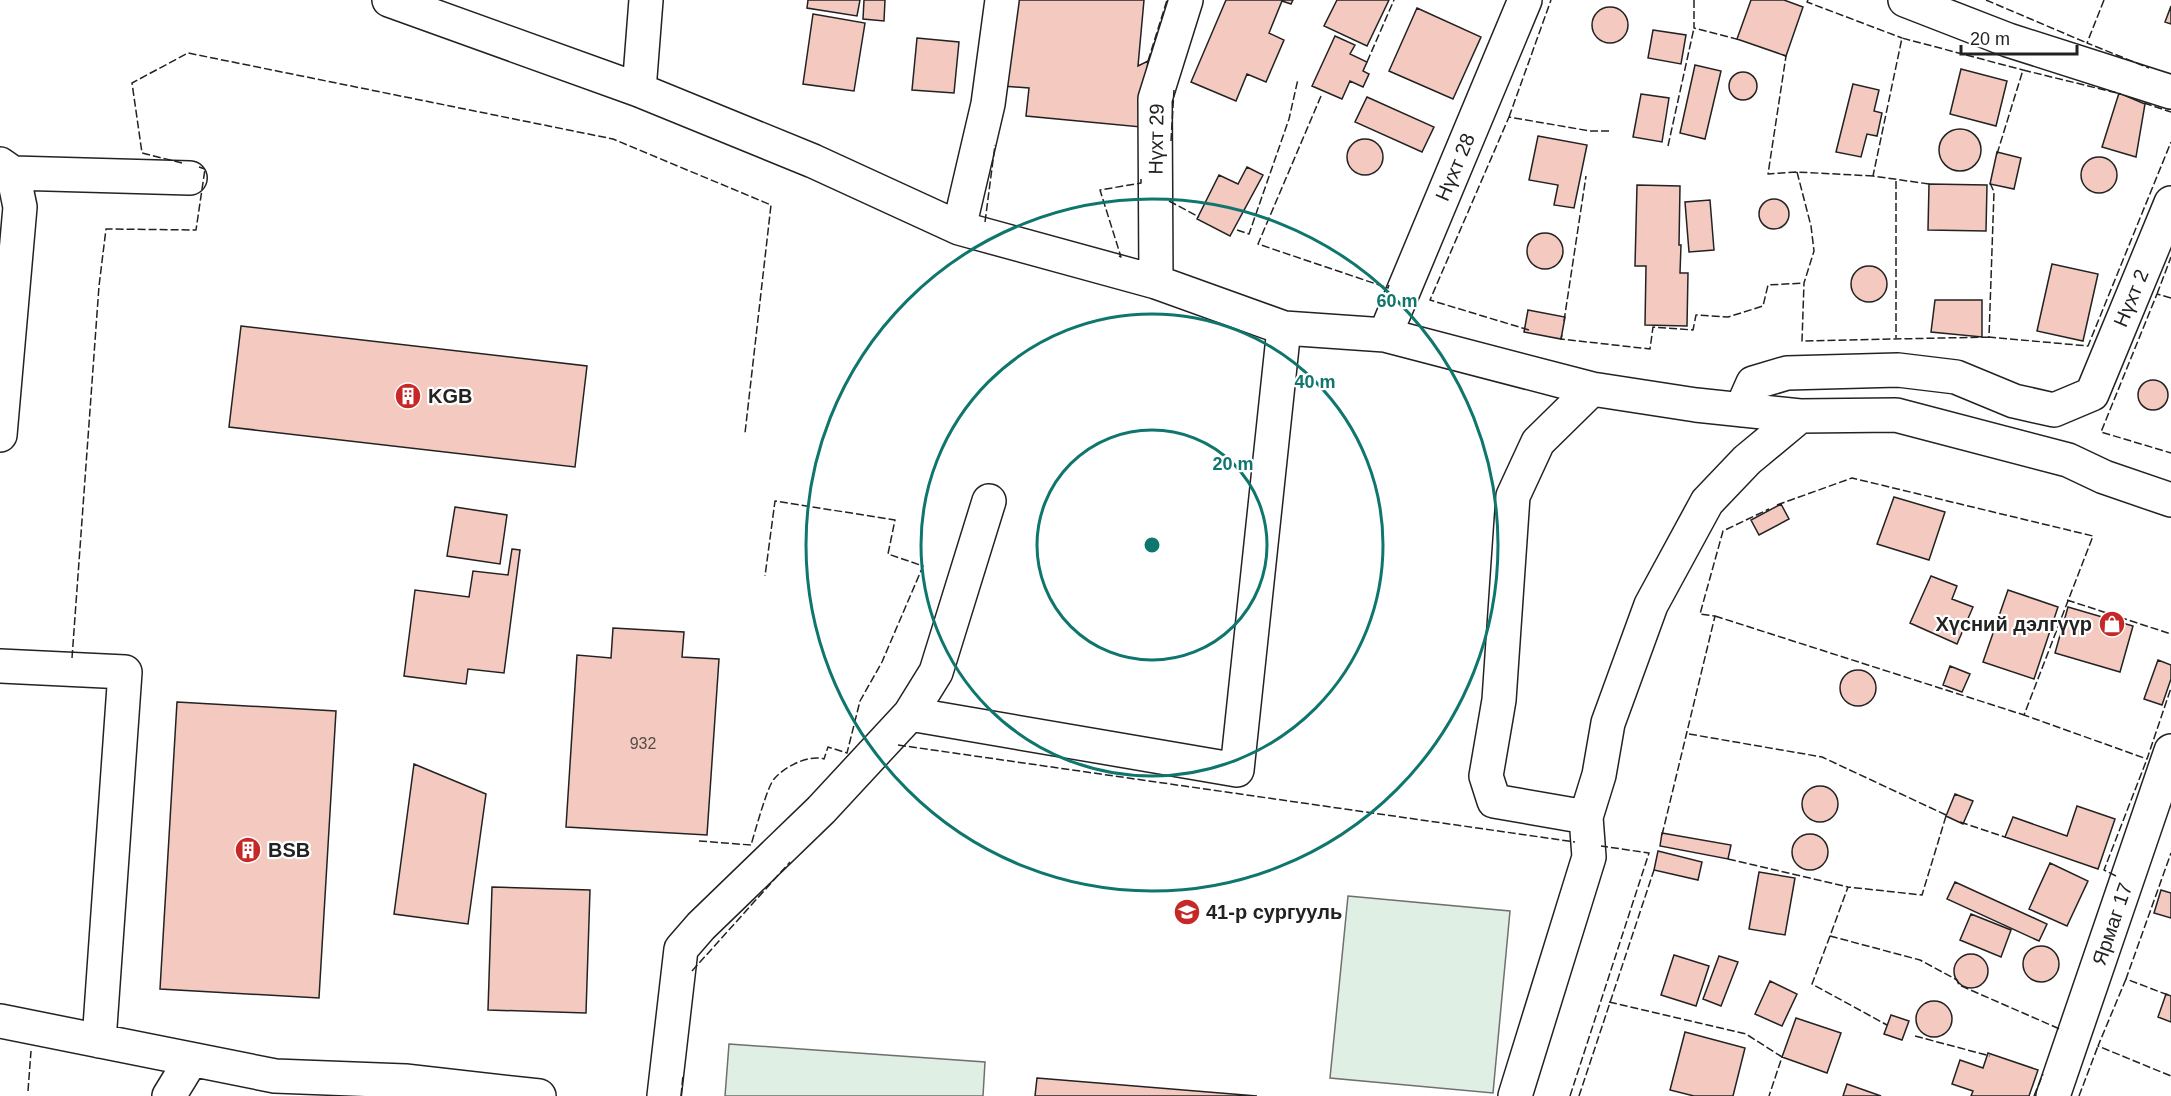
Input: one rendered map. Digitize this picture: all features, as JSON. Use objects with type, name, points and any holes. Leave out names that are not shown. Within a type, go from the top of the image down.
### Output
[{"type":"street","points":[[389,0],[639,90],[813,161],[959,228],[1156,282],[1284,328],[1385,335],[1592,389],[1800,416],[1896,415],[2068,460],[2104,477],[2171,500]]},
{"type":"street","points":[[639,90],[646,0]]},
{"type":"street","points":[[959,228],[988,104],[1002,0]]},
{"type":"street","name":"Нүхт 29","points":[[1156,282],[1155,99],[1186,0]]},
{"type":"street","name":"Нүхт 28","points":[[1385,335],[1525,0]]},
{"type":"street","points":[[1905,0],[2008,40],[2171,92]]},
{"type":"street","points":[[0,435],[20,207],[7,169],[190,178]]},
{"type":"street","name":"Нүхт 2","points":[[1741,410],[1754,383],[1787,373],[1898,370],[1933,374],[1956,378],[2014,401],[2054,410],[2092,394],[2171,203]]},
{"type":"street","points":[[910,714],[1237,770],[1284,328]]},
{"type":"street","points":[[1586,817],[1494,801],[1486,776],[1499,700],[1513,496],[1538,442],[1592,389]]},
{"type":"street","points":[[1515,1096],[1589,856],[1586,817],[1599,775],[1608,723],[1651,605],[1707,502],[1747,460],[1800,416]]},
{"type":"street","points":[[664,1096],[681,949],[701,926],[820,810],[910,714],[936,672],[989,501]]},
{"type":"street","points":[[0,666],[125,672],[99,1041]]},
{"type":"street","name":"Ярмаг 17","points":[[2053,1096],[2171,751]]},
{"type":"street","points":[[0,1021],[275,1076],[405,1081],[539,1096]]},
{"type":"street","points":[[169,1096],[191,1060]]},
{"type":"green space","points":[[1348,896],[1510,911],[1493,1093],[1330,1078]]},
{"type":"green space","points":[[729,1044],[985,1062],[983,1096],[725,1096]]},
{"type":"building","points":[[808,0],[860,0],[857,16],[807,8]]},
{"type":"building","points":[[864,0],[885,0],[884,21],[863,19]]},
{"type":"building","points":[[1011,0],[1144,0],[1138,66],[1148,61],[1141,127],[1026,116],[1029,88],[1003,86]]},
{"type":"building","points":[[1226,0],[1293,0],[1291,4],[1282,1],[1269,33],[1284,40],[1266,82],[1247,74],[1236,101],[1191,82]]},
{"type":"building","points":[[1337,0],[1389,0],[1367,46],[1324,26]]},
{"type":"building","points":[[1751,0],[1784,0],[1803,7],[1786,56],[1737,39]]},
{"type":"building","points":[[2171,6],[2171,24],[2165,22]]},
{"type":"building","points":[[1610,7],[1623,12],[1628,25],[1623,38],[1610,43],[1597,38],[1592,25],[1597,12]]},
{"type":"building","points":[[1417,8],[1481,37],[1453,99],[1389,71]]},
{"type":"building","points":[[813,14],[865,23],[854,91],[803,84]]},
{"type":"building","points":[[1653,30],[1686,35],[1681,64],[1648,58]]},
{"type":"building","points":[[1335,36],[1355,45],[1350,54],[1367,62],[1363,71],[1369,74],[1363,87],[1350,81],[1342,99],[1312,86]]},
{"type":"building","points":[[917,38],[959,42],[954,93],[912,90]]},
{"type":"building","points":[[1695,65],[1721,71],[1705,139],[1680,133]]},
{"type":"building","points":[[1961,69],[2007,81],[1996,126],[1950,114]]},
{"type":"building","points":[[1743,72],[1753,76],[1757,86],[1753,96],[1743,100],[1733,96],[1729,86],[1733,76]]},
{"type":"building","points":[[1853,84],[1879,90],[1874,111],[1882,113],[1877,136],[1867,134],[1861,157],[1836,152]]},
{"type":"building","points":[[2119,93],[2145,104],[2136,157],[2102,147]]},
{"type":"building","points":[[1641,94],[1669,98],[1662,142],[1633,137]]},
{"type":"building","points":[[1367,97],[1434,127],[1422,152],[1355,122]]},
{"type":"building","points":[[1960,129],[1975,135],[1981,150],[1975,165],[1960,171],[1945,165],[1939,150],[1945,135]]},
{"type":"building","points":[[1538,136],[1587,145],[1574,208],[1554,205],[1558,185],[1529,180]]},
{"type":"building","points":[[1365,139],[1378,144],[1383,157],[1378,170],[1365,175],[1352,170],[1347,157],[1352,144]]},
{"type":"building","points":[[1997,152],[2021,158],[2014,189],[1990,184]]},
{"type":"building","points":[[2099,157],[2112,162],[2117,175],[2112,188],[2099,193],[2086,188],[2081,175],[2086,162]]},
{"type":"building","points":[[1247,167],[1263,175],[1230,236],[1197,219],[1219,175],[1238,184]]},
{"type":"building","points":[[1929,184],[1987,185],[1986,231],[1928,230]]},
{"type":"building","points":[[1637,185],[1680,186],[1680,273],[1688,273],[1687,326],[1645,325],[1646,266],[1635,266]]},
{"type":"building","points":[[1774,199],[1785,203],[1789,214],[1785,225],[1774,229],[1763,225],[1759,214],[1763,203]]},
{"type":"building","points":[[1710,200],[1714,250],[1689,252],[1685,202]]},
{"type":"building","points":[[1545,233],[1558,238],[1563,251],[1558,264],[1545,269],[1532,264],[1527,251],[1532,238]]},
{"type":"building","points":[[2052,264],[2098,274],[2083,341],[2037,331]]},
{"type":"building","points":[[1869,266],[1882,271],[1887,284],[1882,297],[1869,302],[1856,297],[1851,284],[1856,271]]},
{"type":"building","points":[[1935,300],[1982,300],[1982,337],[1931,332]]},
{"type":"building","points":[[1528,310],[1565,317],[1561,339],[1524,332]]},
{"type":"building","name":"KGB","points":[[241,326],[587,366],[575,467],[229,427]]},
{"type":"building","points":[[2153,380],[2159,381],[2167,389],[2167,401],[2159,409],[2153,410],[2147,409],[2139,401],[2138,395],[2139,389],[2147,381]]},
{"type":"building","points":[[1894,497],[1945,512],[1929,560],[1877,544]]},
{"type":"building","points":[[1781,504],[1789,519],[1759,535],[1751,520]]},
{"type":"building","points":[[455,507],[507,515],[500,564],[447,556]]},
{"type":"building","points":[[512,549],[520,550],[504,673],[468,669],[466,684],[404,676],[415,590],[469,597],[473,571],[508,575]]},
{"type":"building","points":[[1931,576],[1957,586],[1952,599],[1973,607],[1957,644],[1910,623]]},
{"type":"building","points":[[2008,590],[2058,607],[2034,679],[1983,662]]},
{"type":"building","points":[[2068,607],[2133,626],[2120,672],[2055,653]]},
{"type":"building","points":[[613,628],[684,632],[682,657],[719,659],[707,835],[566,827],[577,655],[611,658]]},
{"type":"building","points":[[2158,660],[2171,665],[2171,679],[2162,705],[2144,699]]},
{"type":"building","points":[[1950,666],[1970,674],[1962,692],[1943,685]]},
{"type":"building","points":[[1858,670],[1871,675],[1876,688],[1871,701],[1858,706],[1845,701],[1840,688],[1845,675]]},
{"type":"building","name":"BSB","points":[[177,702],[336,711],[319,998],[160,989]]},
{"type":"building","points":[[414,764],[486,794],[468,924],[394,914]]},
{"type":"building","points":[[1820,786],[1833,791],[1838,804],[1833,817],[1820,822],[1807,817],[1802,804],[1807,791]]},
{"type":"building","points":[[1955,794],[1973,801],[1963,824],[1946,816]]},
{"type":"building","points":[[2077,806],[2115,819],[2098,869],[2005,837],[2013,817],[2067,836]]},
{"type":"building","points":[[1662,833],[1731,845],[1728,859],[1660,846]]},
{"type":"building","points":[[1810,834],[1823,839],[1828,852],[1823,865],[1810,870],[1797,865],[1792,852],[1797,839]]},
{"type":"building","points":[[1658,851],[1702,862],[1698,880],[1654,870]]},
{"type":"building","points":[[2050,863],[2088,881],[2067,926],[2029,909]]},
{"type":"building","points":[[1759,872],[1795,878],[1785,935],[1749,929]]},
{"type":"building","points":[[1955,882],[2047,924],[2039,941],[1947,899]]},
{"type":"building","points":[[492,887],[590,890],[586,1013],[488,1010]]},
{"type":"building","points":[[2161,890],[2171,893],[2171,918],[2154,913]]},
{"type":"building","points":[[1971,914],[2011,930],[2001,957],[1960,940]]},
{"type":"building","points":[[2041,946],[2054,951],[2059,964],[2054,977],[2041,982],[2028,977],[2023,964],[2028,951]]},
{"type":"building","points":[[1971,954],[1983,959],[1988,971],[1983,983],[1971,988],[1959,983],[1954,971],[1959,959]]},
{"type":"building","points":[[1674,955],[1709,966],[1696,1006],[1661,995]]},
{"type":"building","points":[[1719,956],[1738,962],[1721,1006],[1703,999]]},
{"type":"building","points":[[1770,981],[1797,994],[1782,1026],[1755,1014]]},
{"type":"building","points":[[2166,994],[2171,996],[2171,1022],[2158,1017]]},
{"type":"building","points":[[1934,1001],[1947,1006],[1952,1019],[1947,1032],[1934,1037],[1921,1032],[1916,1019],[1921,1006]]},
{"type":"building","points":[[1891,1015],[1909,1021],[1902,1040],[1884,1034]]},
{"type":"building","points":[[1796,1018],[1841,1033],[1827,1073],[1782,1057]]},
{"type":"building","points":[[1685,1032],[1745,1048],[1733,1096],[1694,1096],[1670,1090]]},
{"type":"building","points":[[1988,1053],[2038,1070],[2029,1096],[1971,1096],[1973,1091],[1952,1084],[1960,1060],[1983,1068]]},
{"type":"building","points":[[1037,1078],[1257,1096],[1035,1096]]},
{"type":"building","points":[[1847,1084],[1881,1096],[1843,1096]]},
{"type":"fence","points":[[1148,61],[1167,0]]},
{"type":"fence","points":[[1367,62],[1394,0]]},
{"type":"fence","points":[[1509,117],[1551,0]]},
{"type":"fence","points":[[1694,0],[1694,28],[1740,40]]},
{"type":"fence","points":[[1808,0],[1807,2],[1902,38]]},
{"type":"fence","points":[[1986,0],[2087,43]]},
{"type":"fence","points":[[2104,0],[2087,43],[2149,68]]},
{"type":"fence","points":[[1668,146],[1694,28]]},
{"type":"fence","points":[[1929,184],[1873,176],[1902,38],[2023,70]]},
{"type":"fence","points":[[182,163],[142,153],[132,83],[188,53],[613,139],[771,205],[745,433]]},
{"type":"fence","points":[[1783,55],[1786,56],[1768,174],[1797,172],[1873,176]]},
{"type":"fence","points":[[1997,154],[2023,70],[2121,94]]},
{"type":"fence","points":[[1237,230],[1249,234],[1289,119],[1298,79]]},
{"type":"fence","points":[[1171,141],[1174,90]]},
{"type":"fence","points":[[1321,96],[1258,244],[1388,288],[1389,285]]},
{"type":"fence","points":[[2144,103],[2171,112]]},
{"type":"fence","points":[[1529,330],[1430,300],[1509,117],[1590,131],[1612,131]]},
{"type":"fence","points":[[1990,183],[1994,192],[1989,337],[2088,346],[2171,142]]},
{"type":"fence","points":[[985,222],[995,145]]},
{"type":"fence","points":[[72,658],[99,286],[106,229],[196,230],[205,169],[199,167]]},
{"type":"fence","points":[[1797,172],[1811,226],[1814,251],[1804,283],[1802,341],[1989,337]]},
{"type":"fence","points":[[1564,321],[1586,176]]},
{"type":"fence","points":[[1119,256],[1121,257],[1100,190],[1141,183],[1141,179]]},
{"type":"fence","points":[[1896,181],[1896,338]]},
{"type":"fence","points":[[1169,201],[1199,217]]},
{"type":"fence","points":[[2157,294],[2171,257]]},
{"type":"fence","points":[[1562,335],[1561,339],[1650,349],[1653,327],[1693,330],[1696,315],[1728,317],[1763,306],[1768,285],[1804,283]]},
{"type":"fence","points":[[2171,298],[2157,294],[2101,432],[2171,453]]},
{"type":"fence","points":[[1777,505],[1852,478],[2093,536],[2024,715],[2147,759],[2171,688]]},
{"type":"fence","points":[[699,841],[751,845],[768,791],[778,774],[804,760],[824,759],[828,747],[847,753],[860,701],[882,662],[923,566],[888,554],[895,520],[775,501],[765,576]]},
{"type":"fence","points":[[1662,835],[1715,616],[1700,614],[1723,531],[1769,509]]},
{"type":"fence","points":[[2067,600],[2171,634]]},
{"type":"fence","points":[[1715,616],[2024,715]]},
{"type":"fence","points":[[1689,734],[1822,757],[1946,815]]},
{"type":"fence","points":[[898,745],[1575,842]]},
{"type":"fence","points":[[2116,876],[2104,870],[2147,759]]},
{"type":"fence","points":[[1946,816],[1922,895],[1848,887],[1830,936],[1920,960],[1957,980],[1959,985],[2062,1030]]},
{"type":"fence","points":[[1960,822],[2005,837]]},
{"type":"fence","points":[[1570,1096],[1649,853],[1601,846]]},
{"type":"fence","points":[[2168,995],[2126,979],[2171,853]]},
{"type":"fence","points":[[1728,859],[1848,887]]},
{"type":"fence","points":[[692,971],[790,862]]},
{"type":"fence","points":[[1579,1096],[1654,870]]},
{"type":"fence","points":[[1830,936],[1812,984],[1887,1025]]},
{"type":"fence","points":[[2126,979],[2098,1046],[2171,1076]]},
{"type":"fence","points":[[1609,1002],[1746,1034],[1782,1057],[1769,1096]]},
{"type":"fence","points":[[1915,1036],[1990,1056]]},
{"type":"fence","points":[[2079,1096],[2098,1046]]},
{"type":"fence","points":[[28,1091],[31,1051]]},
{"type":"fence","points":[[2034,1096],[2043,1074]]},
{"type":"fence","points":[[681,1096],[683,1075]]},
{"type":"place","name":"KGB","points":[[408,396]]},
{"type":"place","name":"Хүсний дэлгүүр","points":[[2112,624]]},
{"type":"place","name":"BSB","points":[[248,850]]},
{"type":"place","name":"41-р сургууль","points":[[1187,912]]}]
